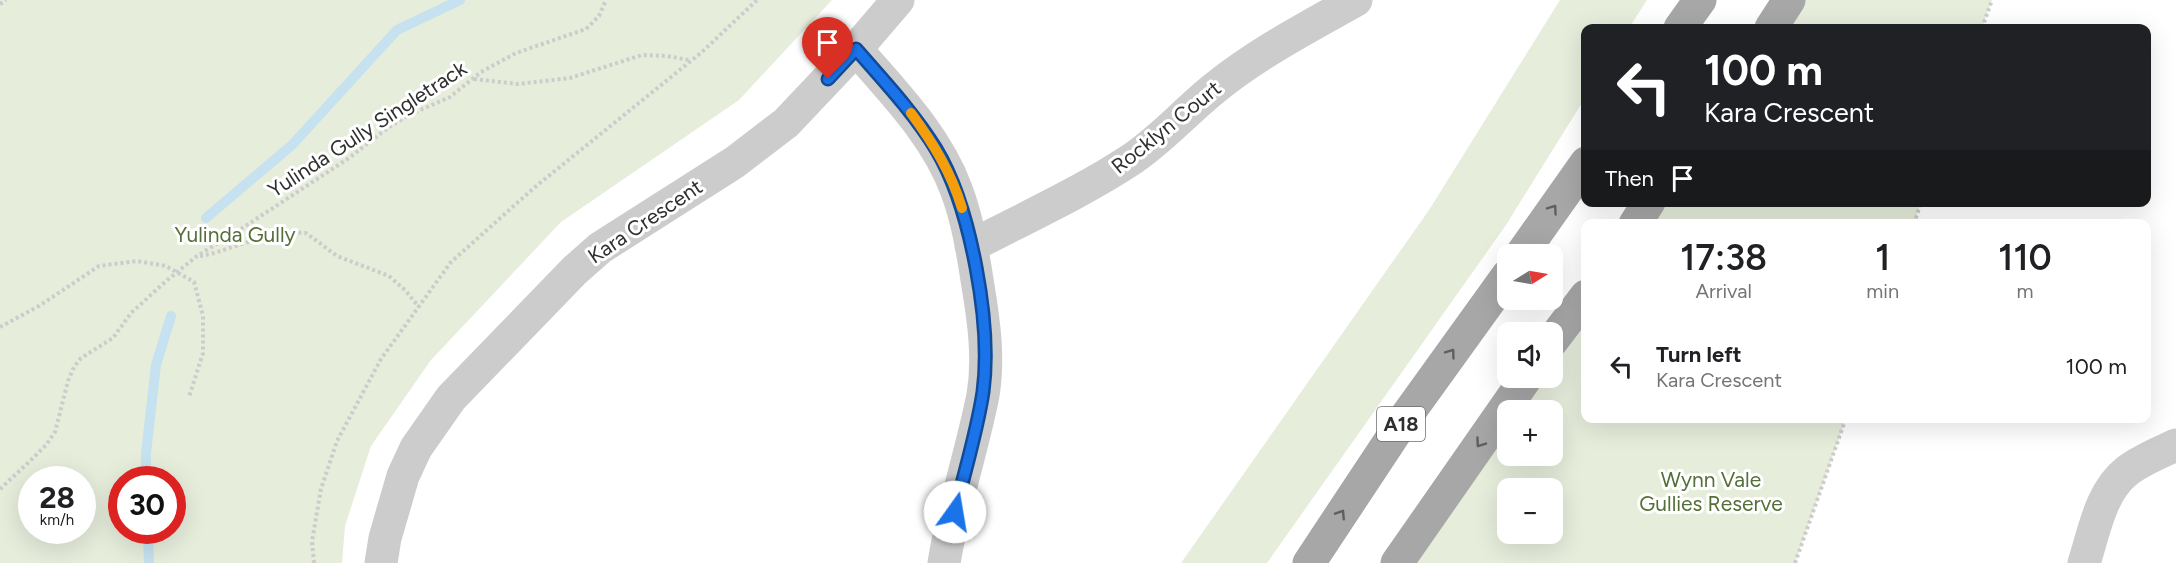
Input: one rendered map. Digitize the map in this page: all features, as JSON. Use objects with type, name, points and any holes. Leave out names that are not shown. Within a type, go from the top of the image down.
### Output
[{"type":"main road","points":[[1683,24],[1700,0]]},
{"type":"main road","points":[[1774,24],[1789,0]]},
{"type":"main road","points":[[1529,244],[1581,170]]},
{"type":"main road","name":"A18","points":[[1309,563],[1405,418],[1497,290]]},
{"type":"main road","points":[[1563,326],[1581,303]]},
{"type":"main road","points":[[1397,563],[1519,388]]},
{"type":"street","name":"Kara Crescent","points":[[381,563],[385,538],[403,476],[416,448],[451,398],[575,270],[600,248],[766,140],[786,123],[856,49],[898,0]]},
{"type":"street","name":"Rocklyn Court","points":[[971,246],[1126,162],[1167,131],[1235,72],[1356,0]]},
{"type":"street","points":[[856,49],[900,99],[936,148],[956,189],[971,246],[980,297],[986,364],[983,394],[944,563]]},
{"type":"street","points":[[2084,563],[2104,502],[2112,487],[2140,462],[2176,445]]},
{"type":"path","points":[[0,4],[6,0]]},
{"type":"path","name":"Yulinda Gully Singletrack","points":[[0,489],[46,445],[55,432],[74,367],[81,358],[113,338],[131,314],[197,256],[241,230],[411,114],[450,97],[473,79],[516,53],[586,29],[599,16],[606,0]]},
{"type":"path","points":[[314,563],[312,541],[321,489],[338,441],[381,360],[451,262],[535,187],[690,60],[757,0]]},
{"type":"path","points":[[1983,24],[1992,0]]},
{"type":"path","points":[[473,79],[518,84],[553,81],[570,78],[642,55],[690,60]]},
{"type":"path","points":[[197,256],[211,255],[279,232],[306,233],[337,256],[389,276],[419,307]]},
{"type":"path","points":[[0,327],[39,306],[99,266],[137,261],[166,266],[194,282],[203,316],[203,353],[189,397]]},
{"type":"path","points":[[1795,563],[1844,423]]},
{"type":"green space","name":"Yulinda Gully","points":[[0,0],[832,0],[739,100],[561,222],[431,360],[371,446],[345,526],[342,563],[0,563]]},
{"type":"green space","points":[[1560,0],[1647,0],[1632,24],[1581,24],[1581,104],[1506,225],[1267,563],[1181,563],[1429,210]]},
{"type":"green space","points":[[1789,0],[1992,0],[1983,24],[1774,24]]},
{"type":"green space","points":[[1646,207],[1920,207],[1915,219],[1638,219]]},
{"type":"green space","name":"Wynn Vale Gullies Reserve","points":[[1581,302],[1581,423],[1845,423],[1795,563],[1397,563],[1497,420],[1497,466],[1563,466],[1563,400],[1511,400],[1519,388],[1563,388],[1563,327]]},
{"type":"waterway","points":[[206,218],[292,145],[397,30],[460,0]]},
{"type":"waterway","points":[[146,466],[156,365],[171,316]]},
{"type":"waterway","points":[[148,544],[149,563]]},
{"type":"slow traffic","points":[[911,113],[947,168],[962,208]]},
{"type":"route","points":[[828,79],[856,49],[900,99],[936,148],[956,189],[963,211],[980,297],[986,364],[983,394],[955,512]]}]
